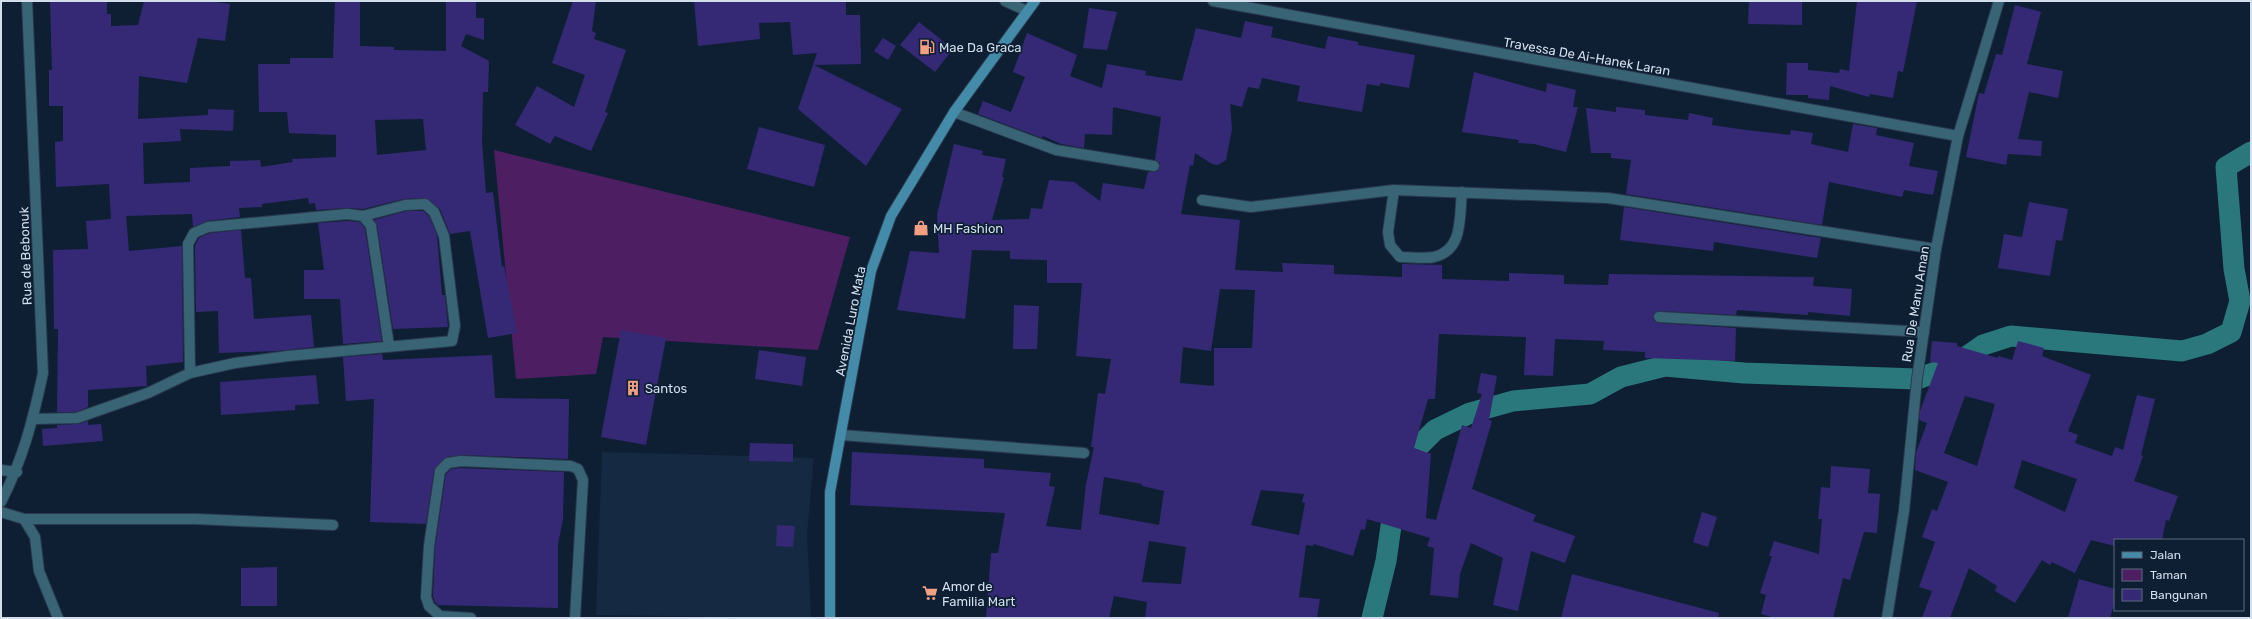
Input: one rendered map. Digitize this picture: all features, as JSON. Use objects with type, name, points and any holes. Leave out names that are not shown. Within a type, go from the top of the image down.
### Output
[{"type":"main road","name":"Avenida Luro Mata","points":[[830,618],[830,492],[871,272],[891,216],[954,112],[1035,1]]},
{"type":"street","name":"Rua de Bebonuk","points":[[1,502],[17,472],[33,419],[43,373],[27,1]]},
{"type":"street","points":[[1005,1],[1027,12]]},
{"type":"street","name":"Travessa De Ai-Hanek Laran","points":[[1213,1],[1958,136]]},
{"type":"street","name":"Rua De Manu Aman","points":[[1887,618],[1904,511],[1924,332],[1936,249],[1958,136],[1999,1]]},
{"type":"street","points":[[954,112],[1056,150],[1154,166]]},
{"type":"street","points":[[1202,200],[1251,207],[1394,190],[1608,198],[1936,249]]},
{"type":"street","points":[[1394,190],[1388,232],[1390,244],[1400,257],[1434,257],[1449,250],[1458,238],[1462,192]]},
{"type":"street","points":[[33,419],[77,418],[148,393],[190,373],[235,363],[389,346],[452,341],[454,326],[444,236],[434,212],[425,204],[405,204],[363,216],[347,214],[208,227],[194,234],[188,244],[190,373]]},
{"type":"street","points":[[363,216],[371,226],[389,346]]},
{"type":"street","points":[[1659,317],[1924,332]]},
{"type":"street","points":[[841,435],[1084,453]]},
{"type":"street","points":[[471,618],[440,617],[429,606],[426,597],[429,546],[440,471],[448,463],[461,461],[571,466],[578,469],[583,480],[574,618]]},
{"type":"street","points":[[1,470],[17,472]]},
{"type":"street","points":[[1,512],[24,519],[196,519],[333,525]]},
{"type":"street","points":[[24,519],[35,537],[39,572],[58,618]]},
{"type":"shaded area","points":[[602,452],[814,458],[807,534],[811,618],[596,615]]},
{"type":"green space","points":[[494,150],[850,237],[818,350],[603,337],[596,374],[516,379]]},
{"type":"building","points":[[50,1],[107,1],[107,14],[111,14],[111,26],[138,25],[144,1],[208,1],[230,4],[225,41],[198,38],[187,83],[139,76],[138,119],[208,115],[208,109],[234,110],[233,131],[180,129],[181,141],[143,143],[144,184],[190,182],[190,168],[230,166],[230,161],[260,160],[261,167],[293,162],[292,159],[336,157],[336,135],[289,133],[287,112],[259,112],[258,64],[290,64],[290,58],[333,58],[335,1],[360,1],[360,46],[394,47],[394,50],[446,51],[446,1],[476,1],[476,18],[484,18],[484,40],[466,34],[461,46],[489,61],[488,92],[483,92],[482,142],[486,193],[493,192],[502,267],[504,266],[517,333],[488,338],[470,231],[450,234],[440,209],[425,198],[404,199],[363,209],[347,208],[316,210],[315,203],[309,204],[308,198],[262,204],[262,207],[239,208],[240,217],[207,221],[193,227],[192,214],[126,216],[129,251],[182,246],[183,362],[146,366],[147,386],[88,390],[88,407],[76,412],[57,412],[58,329],[54,329],[53,250],[88,249],[86,221],[111,219],[109,184],[56,187],[55,142],[63,141],[63,106],[49,106],[49,70],[52,70]],"holes":[[[423,119],[426,150],[377,155],[375,120]]]},
{"type":"building","points":[[573,1],[596,1],[592,31],[596,33],[594,39],[626,50],[605,112],[608,113],[591,151],[555,136],[550,144],[515,125],[537,86],[574,107],[585,75],[552,63]]},
{"type":"building","points":[[694,1],[846,1],[846,15],[860,15],[861,64],[814,65],[902,109],[866,166],[798,109],[817,53],[793,55],[790,22],[759,23],[760,39],[698,46]]},
{"type":"building","points":[[1749,1],[1802,1],[1802,25],[1748,24]]},
{"type":"building","points":[[1857,1],[1917,1],[1903,72],[1898,71],[1893,98],[1870,94],[1869,97],[1830,86],[1829,100],[1808,98],[1808,95],[1786,95],[1787,63],[1808,63],[1808,70],[1839,73],[1840,69],[1849,71]]},
{"type":"building","points":[[2015,5],[2041,12],[2027,64],[2063,71],[2058,98],[2029,92],[2018,139],[2042,141],[2041,156],[2008,154],[2006,165],[1966,157],[1979,93],[1984,94],[1996,54],[2002,55]]},
{"type":"building","points":[[1089,8],[1117,12],[1107,50],[1083,48]]},
{"type":"building","points":[[1245,21],[1273,27],[1271,37],[1325,49],[1328,36],[1358,42],[1358,45],[1415,55],[1409,88],[1380,83],[1380,86],[1367,84],[1362,112],[1297,101],[1300,86],[1262,78],[1259,89],[1248,87],[1242,107],[1230,104],[1232,129],[1226,160],[1218,165],[1212,164],[1195,153],[1193,166],[1190,165],[1181,214],[1240,220],[1235,270],[1283,272],[1282,263],[1334,265],[1334,274],[1402,277],[1402,264],[1442,265],[1442,279],[1509,281],[1509,273],[1564,275],[1564,284],[1608,285],[1609,274],[1814,277],[1813,286],[1852,289],[1850,316],[1808,312],[1808,315],[1737,310],[1736,315],[1659,311],[1653,316],[1653,320],[1658,323],[1736,328],[1735,361],[1645,358],[1645,352],[1603,350],[1604,341],[1555,339],[1553,376],[1524,375],[1526,337],[1439,334],[1435,399],[1428,399],[1414,448],[1431,454],[1426,518],[1436,520],[1462,425],[1471,428],[1482,394],[1477,393],[1481,373],[1497,376],[1489,420],[1492,421],[1472,489],[1536,515],[1533,521],[1575,536],[1565,563],[1531,551],[1518,611],[1493,605],[1503,558],[1471,543],[1460,574],[1458,598],[1430,595],[1434,548],[1427,546],[1430,538],[1367,519],[1365,530],[1361,529],[1353,556],[1314,544],[1313,546],[1306,545],[1299,597],[1320,599],[1317,618],[1145,618],[1147,602],[1114,596],[1109,618],[986,618],[991,553],[998,553],[1005,513],[850,505],[852,452],[984,459],[984,468],[1051,473],[1049,486],[1055,487],[1046,526],[1081,530],[1086,484],[1094,447],[1091,447],[1098,393],[1105,394],[1111,359],[1076,356],[1082,283],[1047,283],[1047,260],[1010,259],[1010,251],[972,250],[965,319],[897,310],[910,251],[939,253],[937,215],[954,144],[983,151],[982,155],[1006,159],[1002,177],[1004,177],[992,220],[1029,219],[1031,208],[1042,209],[1049,180],[1074,182],[1100,201],[1103,183],[1144,189],[1148,172],[1156,172],[1160,167],[1160,163],[1155,160],[1161,117],[1113,107],[1112,135],[1085,134],[1084,148],[1061,144],[1043,136],[1042,138],[978,114],[983,101],[1011,112],[1025,77],[1013,72],[1027,33],[1077,55],[1070,76],[1102,88],[1107,64],[1146,71],[1145,75],[1182,81],[1196,28],[1241,38]],"holes":[[[1220,289],[1255,290],[1252,348],[1214,348],[1214,386],[1180,383],[1183,347],[1211,351]],[[1104,477],[1142,484],[1142,486],[1164,491],[1159,525],[1099,514]],[[1261,490],[1304,494],[1302,502],[1305,503],[1299,535],[1251,525]],[[1149,541],[1186,547],[1181,584],[1142,582]]]},
{"type":"building","name":"Mae Da Graca","points":[[919,22],[953,49],[935,72],[900,45]]},
{"type":"building","points":[[883,38],[896,46],[888,60],[874,51]]},
{"type":"building","points":[[1474,72],[1546,92],[1547,83],[1576,90],[1573,107],[1578,107],[1566,152],[1534,144],[1518,143],[1519,140],[1462,132]]},
{"type":"building","points":[[1616,107],[1645,110],[1645,115],[1688,120],[1689,113],[1713,118],[1712,125],[1746,130],[1790,135],[1791,130],[1813,133],[1811,144],[1848,152],[1853,124],[1877,128],[1876,135],[1914,143],[1909,166],[1938,171],[1933,195],[1904,190],[1902,197],[1829,182],[1822,225],[1626,194],[1631,160],[1611,158],[1611,153],[1591,153],[1586,108],[1616,112]]},
{"type":"building","points":[[759,127],[825,145],[814,187],[747,169]]},
{"type":"building","points":[[2029,202],[2068,209],[2062,241],[2056,240],[2050,276],[1998,268],[2004,234],[2022,237]]},
{"type":"building","points":[[1624,207],[1821,238],[1817,258],[1714,242],[1713,251],[1620,240]]},
{"type":"building","points":[[406,211],[423,211],[429,216],[437,235],[442,295],[445,295],[448,327],[393,329],[377,225],[374,220]]},
{"type":"building","points":[[347,221],[360,222],[365,229],[382,341],[343,344],[340,299],[304,299],[304,270],[324,270],[318,223]]},
{"type":"building","points":[[241,230],[245,278],[251,278],[254,319],[311,315],[314,347],[278,351],[219,353],[218,311],[196,312],[195,246],[199,238],[210,233]]},
{"type":"building","points":[[1014,305],[1039,306],[1037,349],[1013,349]]},
{"type":"building","name":"Santos","points":[[621,330],[666,338],[646,445],[601,437]]},
{"type":"building","points":[[1932,341],[1957,343],[1957,346],[1998,358],[1998,356],[2012,360],[2018,341],[2044,348],[2042,356],[2091,375],[2068,431],[2078,435],[2075,443],[2112,456],[2115,447],[2123,450],[2137,395],[2155,399],[2141,455],[2143,456],[2134,481],[2178,496],[2169,521],[2166,520],[2162,539],[2114,539],[2114,546],[2091,540],[2075,573],[2052,562],[2050,565],[2042,560],[2015,603],[1995,591],[1997,586],[1969,568],[1950,618],[1922,618],[1932,591],[1919,587],[1935,542],[1922,537],[1932,509],[1937,511],[1948,482],[1915,470],[1916,453],[1927,423],[1919,420],[1920,411],[1938,363],[1930,362]],"holes":[[[1965,396],[1995,404],[1977,466],[1944,453]],[[2022,460],[2077,479],[2065,512],[2014,488]]]},
{"type":"building","points":[[759,350],[806,357],[802,386],[755,379]]},
{"type":"building","points":[[382,354],[383,360],[492,355],[495,398],[569,399],[568,459],[461,455],[447,457],[434,470],[426,524],[370,522],[374,399],[346,401],[343,357]]},
{"type":"building","points":[[316,375],[319,404],[295,405],[295,410],[221,415],[220,382]]},
{"type":"building","points":[[88,421],[88,425],[101,424],[103,441],[43,446],[42,429],[57,428],[57,425],[77,424]]},
{"type":"building","points":[[750,443],[793,444],[793,462],[749,461]]},
{"type":"building","points":[[1831,466],[1870,469],[1868,493],[1880,494],[1877,533],[1864,532],[1850,580],[1843,578],[1833,618],[1775,618],[1761,614],[1766,595],[1760,593],[1772,556],[1769,556],[1774,541],[1819,554],[1822,519],[1818,519],[1821,487],[1830,488]]},
{"type":"building","points":[[461,468],[564,472],[563,519],[558,544],[558,608],[438,605],[435,602],[433,596],[435,547],[446,474],[451,469]]},
{"type":"building","points":[[1702,512],[1717,517],[1708,547],[1693,542]]},
{"type":"building","points":[[777,525],[795,526],[793,547],[776,546]]},
{"type":"building","points":[[277,567],[277,606],[241,606],[241,568]]},
{"type":"building","points":[[1572,574],[1719,613],[1718,618],[1561,618]]},
{"type":"building","points":[[2079,579],[2114,589],[2114,604],[2110,618],[2068,618]]},
{"type":"waterway","points":[[1372,618],[1386,561],[1392,519],[1394,488],[1405,460],[1435,430],[1470,413],[1513,401],[1590,394],[1621,377],[1665,366],[1744,373],[1917,379],[1953,366],[1983,345],[2011,336],[2182,351],[2207,344],[2231,332],[2240,301],[2234,269],[2226,167],[2251,152]]},
{"type":"place","name":"Mae Da Graca","points":[[927,47]]},
{"type":"place","name":"MH Fashion","points":[[921,228]]},
{"type":"place","name":"Santos","points":[[633,388]]},
{"type":"place","name":"Amor de Familia Mart","points":[[930,593]]}]
